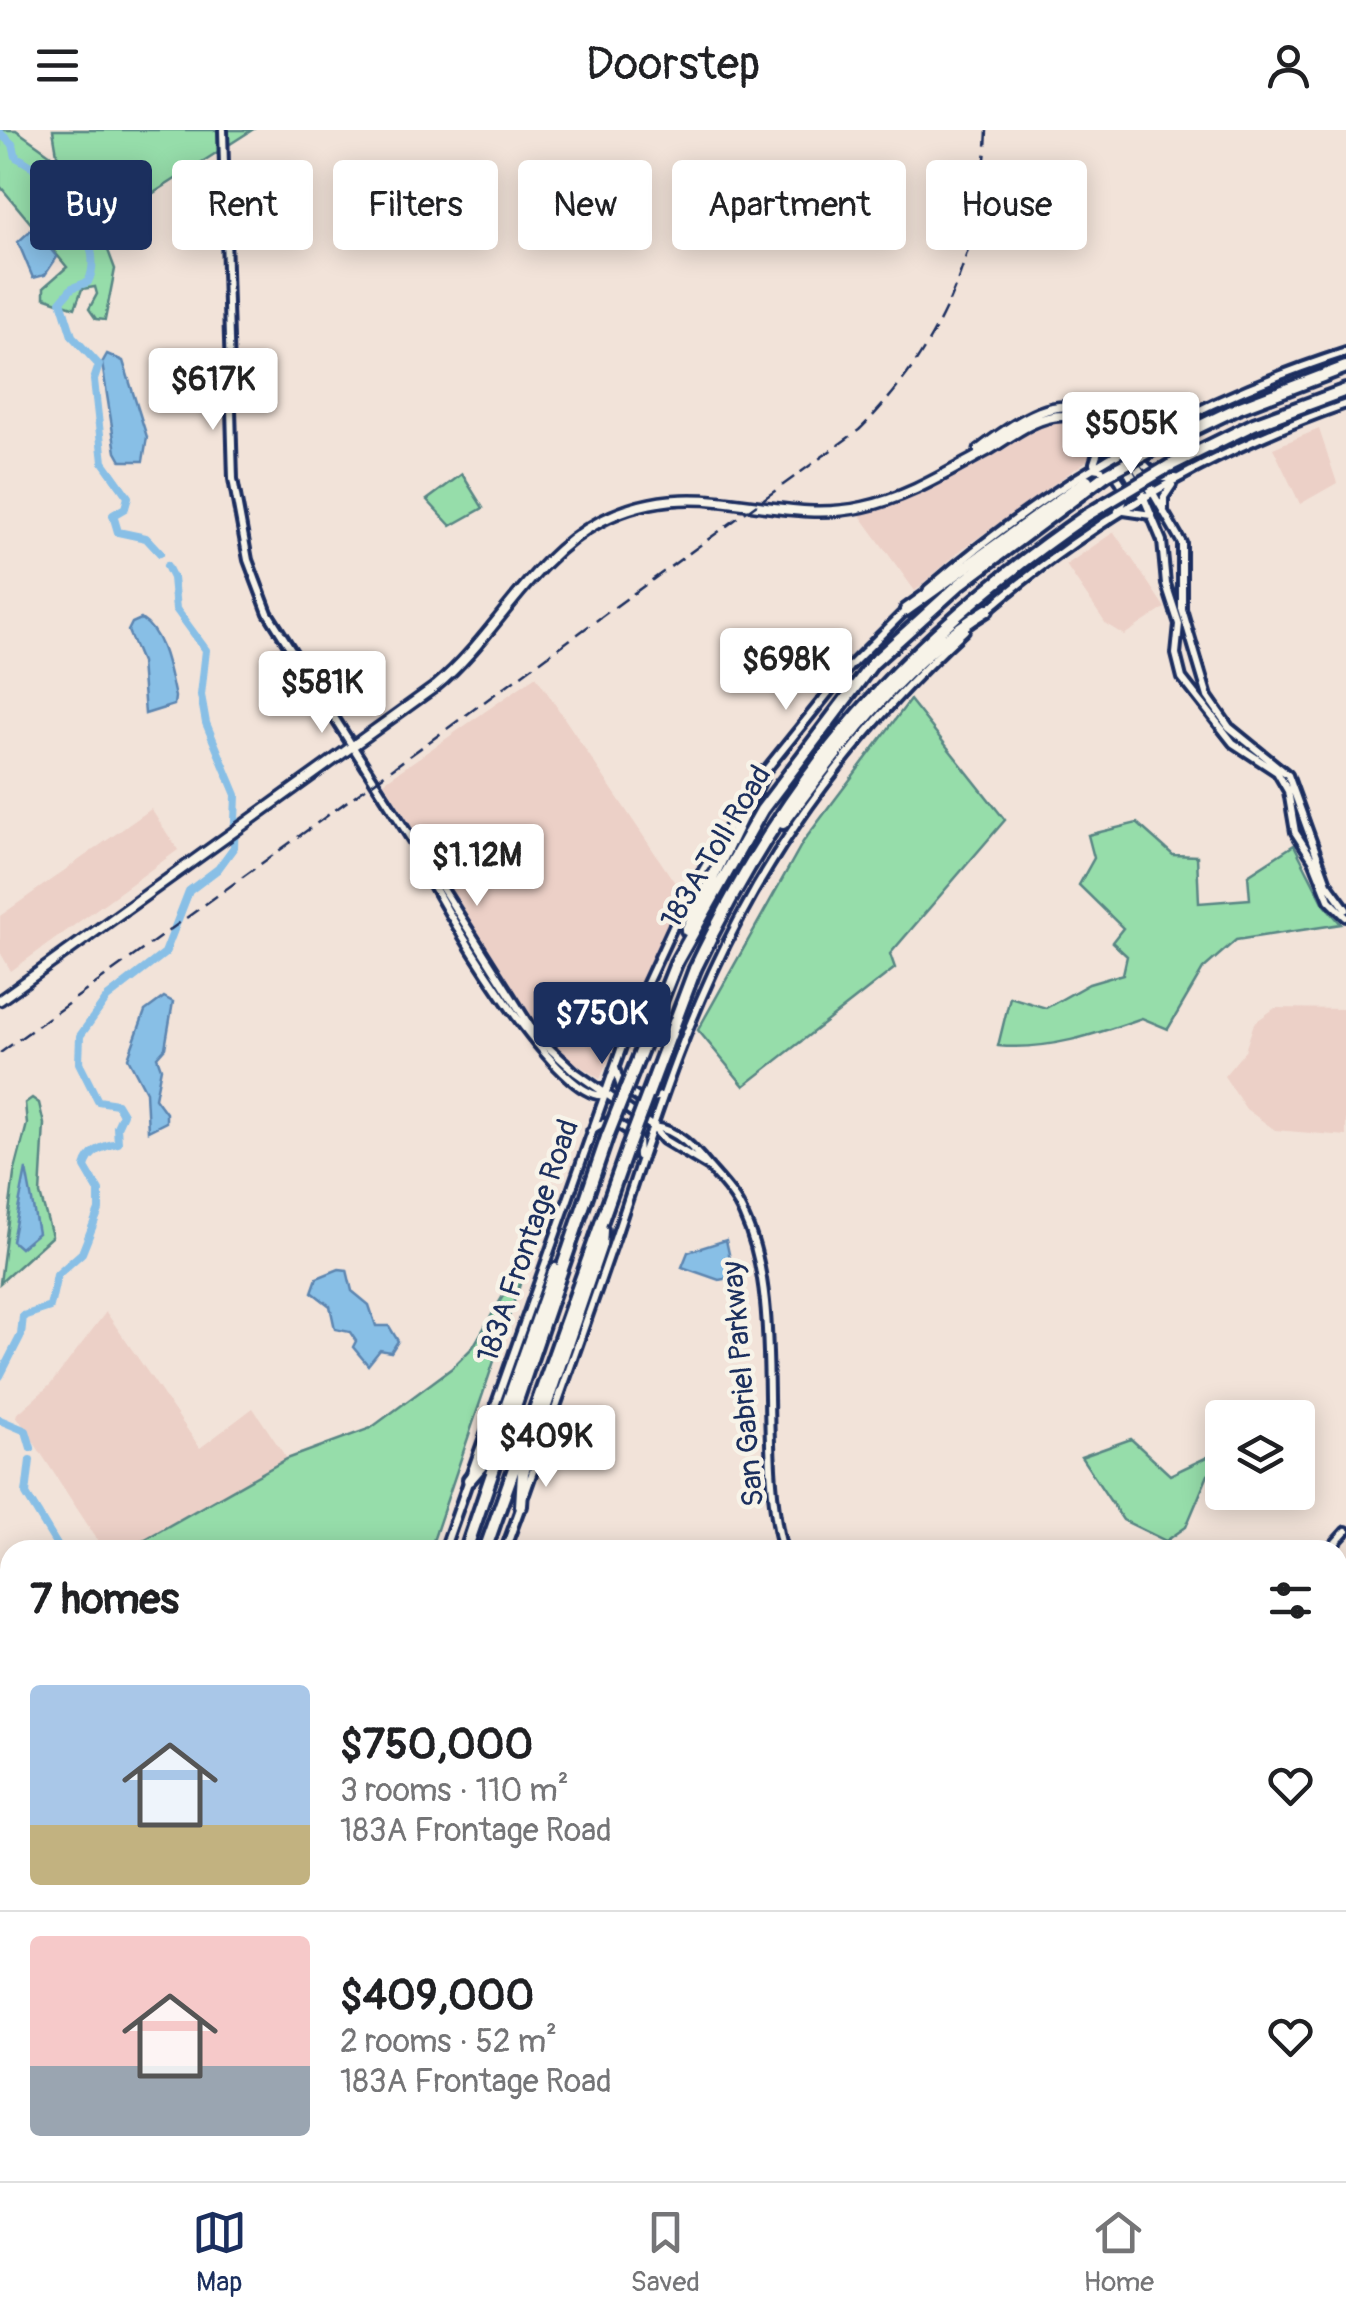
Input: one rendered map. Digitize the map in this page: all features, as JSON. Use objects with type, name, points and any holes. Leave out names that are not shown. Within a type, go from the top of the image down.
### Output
[{"type":"highway","points":[[906,610],[1107,474],[1238,408],[1346,367]]},
{"type":"highway","name":"183A Toll Road","points":[[488,1540],[695,969],[777,820],[855,713],[959,611],[1016,564],[1087,515],[1170,466],[1254,424],[1346,390]]},
{"type":"highway","name":"183A Toll Road","points":[[469,1540],[606,1137],[677,961],[762,810],[862,676],[960,584],[1072,495]]},
{"type":"highway","points":[[741,880],[830,760],[904,677],[988,610]]},
{"type":"highway","points":[[683,949],[690,918],[763,774]]},
{"type":"highway","points":[[469,1480],[488,1458],[572,1221],[582,1210]]},
{"type":"highway","points":[[521,1506],[523,1473],[601,1245],[602,1219]]},
{"type":"main road","name":"San Gabriel Parkway","points":[[224,130],[236,508],[248,560],[268,613],[536,1036],[605,1094],[653,1127],[664,1140],[709,1167],[740,1208],[758,1258],[774,1509],[781,1540]]},
{"type":"main road","name":"183A Frontage Road","points":[[448,1540],[646,982],[686,899],[763,774],[838,679],[906,610],[984,542],[1089,468],[1148,435],[1257,384],[1346,352]]},
{"type":"main road","points":[[509,1540],[664,1095],[729,938],[796,825],[891,704],[988,610],[1153,492],[1236,448],[1346,404]]},
{"type":"main road","points":[[968,460],[1041,411],[1078,409],[1130,438],[1148,435],[1141,454],[1151,474],[1176,479]]},
{"type":"main road","points":[[0,1000],[454,671],[555,552],[610,516],[685,498],[798,510],[857,508],[904,496],[1034,423],[1078,409]]},
{"type":"main road","points":[[1062,416],[1088,424],[1120,450],[1164,511],[1182,543],[1180,599],[1206,692],[1229,727],[1288,775],[1326,882],[1346,913]]},
{"type":"main road","points":[[1088,424],[1100,447],[1089,468],[1109,469],[1124,488],[1126,502],[1115,516]]},
{"type":"main road","points":[[1112,429],[1162,541],[1166,584],[1179,624],[1176,654],[1182,678],[1233,743],[1278,772],[1288,791],[1295,832],[1313,860],[1329,900],[1346,913]]},
{"type":"main road","points":[[1164,511],[1164,497],[1176,479]]},
{"type":"main road","points":[[1123,511],[1140,510],[1154,518]]},
{"type":"main road","points":[[615,1066],[621,1087],[641,1100],[653,1102],[664,1095]]},
{"type":"main road","points":[[589,1134],[603,1122],[614,1122],[638,1140],[638,1162]]},
{"type":"shaded area","points":[[1057,423],[1074,424],[1094,435],[1095,455],[961,550],[915,591],[859,514],[923,493],[1022,433]]},
{"type":"shaded area","points":[[1319,429],[1337,483],[1300,504],[1273,448]]},
{"type":"shaded area","points":[[1114,532],[1165,608],[1124,635],[1106,624],[1066,565]]},
{"type":"shaded area","points":[[536,676],[683,895],[600,1079],[555,1050],[531,1019],[384,782]]},
{"type":"shaded area","points":[[151,809],[178,850],[11,971],[0,952],[0,916]]},
{"type":"shaded area","points":[[1275,1008],[1346,1009],[1346,1136],[1275,1130],[1246,1109],[1224,1076],[1245,1051],[1254,1023]]},
{"type":"shaded area","points":[[106,1312],[200,1448],[253,1408],[287,1459],[144,1540],[97,1540],[16,1415],[50,1385]]},
{"type":"green space","points":[[0,130],[16,130],[58,160],[30,160],[30,222],[0,186]]},
{"type":"green space","points":[[53,130],[252,130],[205,160],[172,160],[172,181],[152,194],[152,160],[58,160]]},
{"type":"green space","points":[[53,250],[108,250],[115,269],[105,320],[96,319],[89,309],[97,294],[95,287],[82,289],[75,308],[44,297],[44,287],[67,267]]},
{"type":"green space","points":[[462,474],[483,508],[451,526],[427,500]]},
{"type":"green space","points":[[910,700],[1005,820],[890,954],[895,968],[744,1086],[698,1030],[803,842]]},
{"type":"green space","points":[[1137,823],[1173,855],[1197,856],[1199,903],[1250,899],[1248,875],[1294,845],[1324,904],[1341,924],[1236,940],[1203,969],[1168,1029],[1142,1018],[1053,1044],[998,1046],[1010,997],[1046,1008],[1089,984],[1123,974],[1127,956],[1112,942],[1123,928],[1079,885],[1094,858],[1088,835]]},
{"type":"green space","points":[[32,1098],[39,1103],[44,1124],[40,1194],[52,1236],[0,1283],[14,1174],[27,1124],[25,1103]]},
{"type":"green space","points":[[534,1243],[433,1540],[144,1540],[287,1459],[371,1428],[452,1368],[473,1347]]},
{"type":"green space","points":[[1131,1439],[1170,1475],[1205,1458],[1205,1482],[1186,1527],[1164,1540],[1123,1520],[1081,1457]]},
{"type":"water","points":[[30,231],[30,250],[51,250],[57,257],[45,275],[33,278],[18,242]]},
{"type":"water","points":[[107,354],[123,361],[147,437],[143,461],[121,461],[116,452],[102,363]]},
{"type":"water","points":[[141,619],[160,643],[175,697],[174,705],[145,714],[141,662],[128,631],[132,623]]},
{"type":"water","points":[[164,997],[173,1002],[165,1048],[157,1057],[161,1068],[155,1098],[166,1113],[166,1122],[148,1131],[146,1092],[128,1058],[145,1011]]},
{"type":"water","points":[[26,1169],[38,1233],[20,1248],[12,1241]]},
{"type":"water","points":[[726,1240],[734,1277],[719,1280],[682,1267],[688,1252]]},
{"type":"water","points":[[339,1269],[347,1270],[352,1291],[369,1305],[376,1326],[389,1326],[398,1341],[391,1352],[380,1350],[368,1365],[353,1347],[356,1341],[350,1332],[335,1329],[330,1306],[312,1292],[317,1278]]},
{"type":"waterway","points":[[0,133],[13,145],[16,157],[60,193],[91,247],[88,282],[72,288],[61,301],[72,336],[99,365],[94,380],[103,462],[128,497],[125,508],[113,515],[118,532],[146,538],[160,553]]},
{"type":"waterway","points":[[0,1376],[21,1335],[23,1316],[50,1307],[57,1275],[82,1253],[99,1210],[99,1191],[85,1167],[87,1161],[97,1150],[118,1143],[117,1127],[123,1114],[117,1104],[98,1101],[79,1063],[80,1036],[107,998],[165,953],[189,891],[218,869],[234,847],[236,795],[206,723],[201,695],[206,650],[176,609],[173,578],[167,566]]},
{"type":"waterway","points":[[0,1420],[26,1431],[31,1448]]},
{"type":"waterway","points":[[30,1460],[26,1494],[54,1540]]},
{"type":"waterway","points":[[0,1783],[0,1789]]},
{"type":"railway","points":[[0,1053],[859,430],[914,365],[953,293],[977,214],[987,130]]}]
